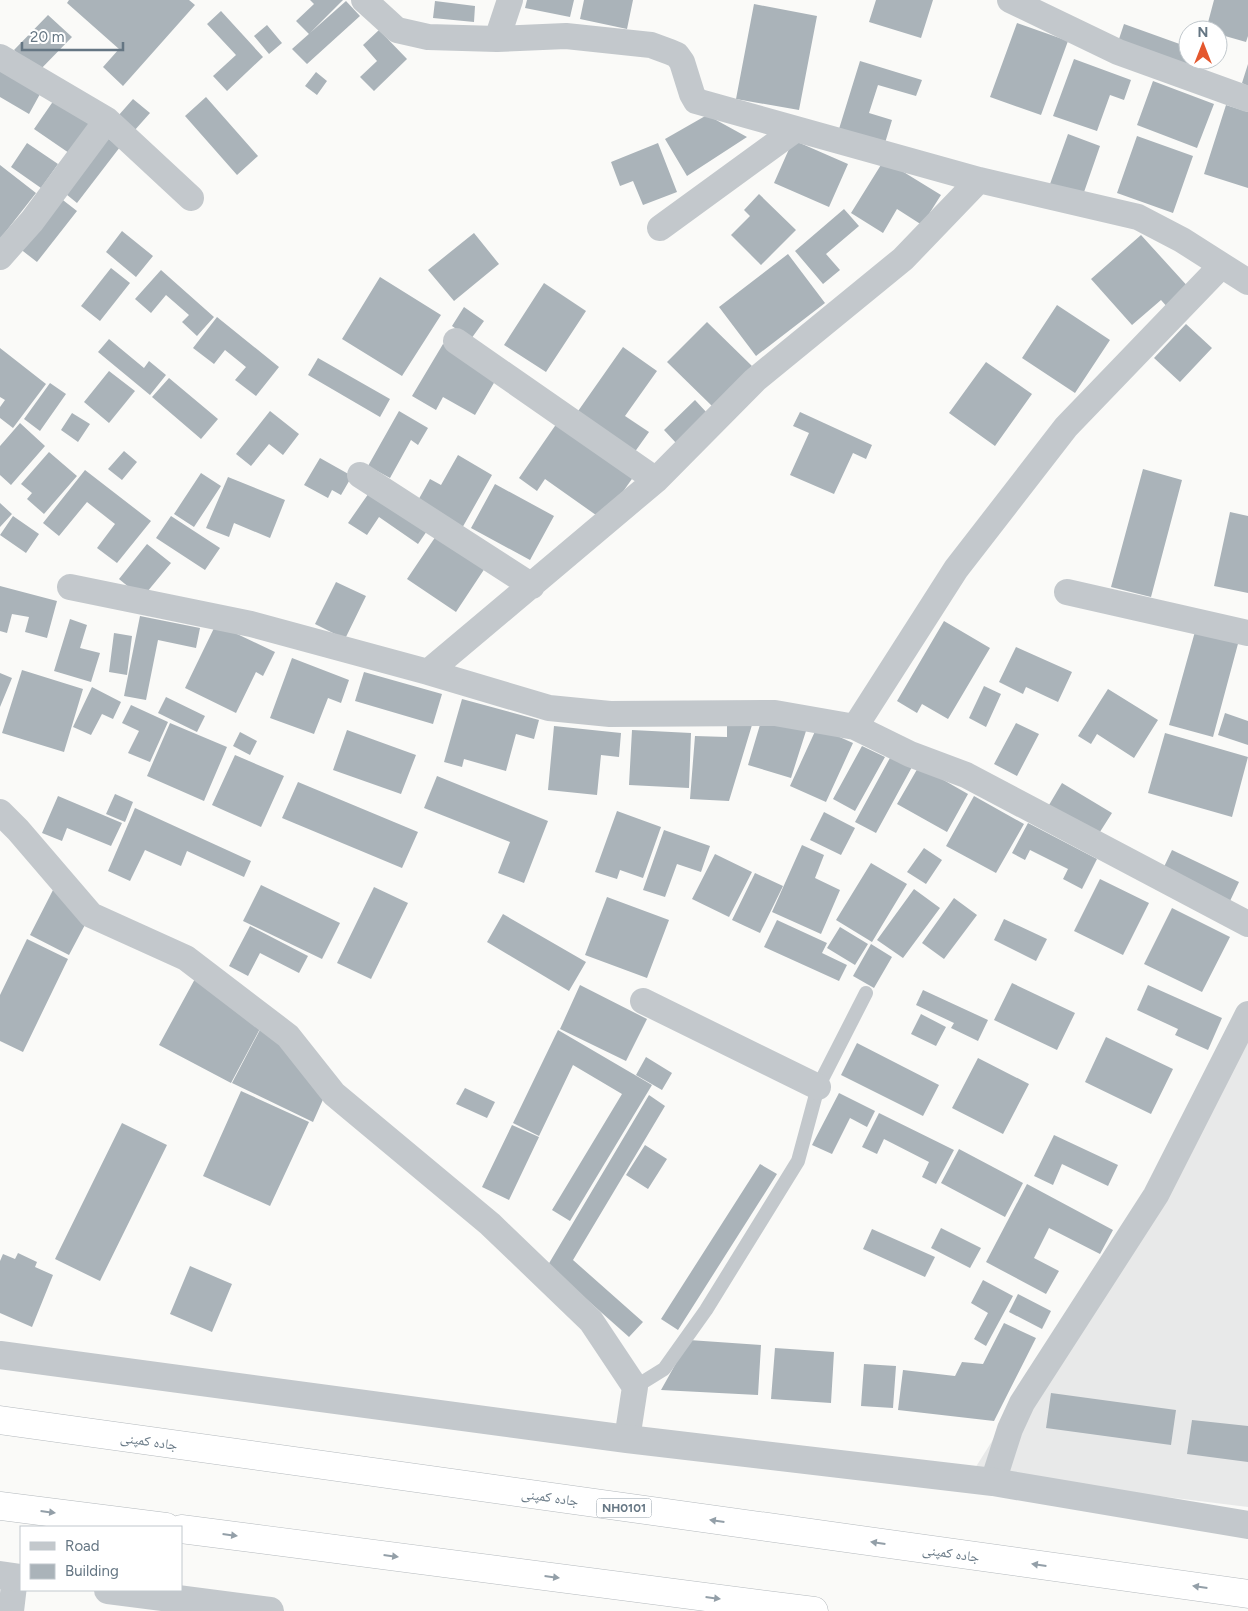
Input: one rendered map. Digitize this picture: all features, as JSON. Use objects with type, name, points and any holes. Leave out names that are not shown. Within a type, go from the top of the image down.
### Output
[{"type":"highway","name":"جاده کمپنی","points":[[0,1420],[1248,1594]]},
{"type":"highway","points":[[0,1506],[158,1526]]},
{"type":"highway","points":[[182,1529],[814,1611]]},
{"type":"street","points":[[364,0],[397,30],[428,37],[497,39],[566,36],[650,45],[670,52],[682,62],[696,101],[979,180],[1138,217],[1182,240],[1248,282]]},
{"type":"street","points":[[497,39],[510,0]]},
{"type":"street","points":[[1010,0],[1118,52],[1248,99]]},
{"type":"street","points":[[0,57],[107,120],[190,198]]},
{"type":"street","points":[[0,257],[32,221],[107,120]]},
{"type":"street","points":[[660,228],[796,129]]},
{"type":"street","points":[[428,672],[656,480],[755,380],[903,259],[979,180]]},
{"type":"street","points":[[855,727],[956,569],[1066,427],[1221,266]]},
{"type":"street","points":[[456,341],[656,480]]},
{"type":"street","points":[[360,475],[532,586]]},
{"type":"street","points":[[70,587],[251,624],[428,672],[549,708],[610,714],[775,713],[855,727],[910,754],[966,775],[1248,924]]},
{"type":"street","points":[[1067,592],[1248,633]]},
{"type":"street","points":[[0,812],[18,830],[91,915],[186,958],[288,1036],[334,1094],[490,1224],[591,1320],[635,1387],[627,1439]]},
{"type":"street","points":[[643,1002],[818,1087]]},
{"type":"street","points":[[993,1482],[1010,1428],[1022,1403],[1156,1195],[1248,1014]]},
{"type":"street","points":[[0,1355],[627,1439],[993,1482],[1248,1525]]},
{"type":"street","points":[[11,1611],[12,1577]]},
{"type":"street","points":[[113,1591],[188,1606],[270,1611]]},
{"type":"lane","points":[[635,1387],[664,1369],[706,1310],[798,1161],[818,1087],[866,993]]},
{"type":"shaded area","points":[[1248,1034],[1248,1507],[972,1473]]},
{"type":"building","points":[[69,0],[189,0],[195,5],[123,86],[103,67],[119,49],[67,3]]},
{"type":"building","points":[[310,0],[343,0],[309,34],[296,21],[314,4]]},
{"type":"building","points":[[527,0],[574,0],[570,17],[525,8]]},
{"type":"building","points":[[584,0],[633,0],[627,29],[580,19]]},
{"type":"building","points":[[876,0],[933,0],[921,38],[869,22]]},
{"type":"building","points":[[1214,0],[1248,0],[1248,36],[1246,42],[1228,37],[1228,20],[1209,20]]},
{"type":"building","points":[[346,1],[360,16],[307,64],[292,49]]},
{"type":"building","points":[[435,1],[475,6],[474,22],[433,18]]},
{"type":"building","points":[[754,4],[817,16],[799,110],[736,99]]},
{"type":"building","points":[[221,11],[263,57],[227,91],[213,76],[236,55],[207,24]]},
{"type":"building","points":[[48,15],[72,37],[37,73],[14,50]]},
{"type":"building","points":[[1017,23],[1068,41],[1041,115],[990,97]]},
{"type":"building","points":[[1124,24],[1178,43],[1178,64],[1118,42]]},
{"type":"building","points":[[267,25],[282,43],[269,54],[254,36]]},
{"type":"building","points":[[379,30],[407,59],[374,91],[360,77],[377,61],[363,45]]},
{"type":"building","points":[[1074,59],[1131,80],[1124,100],[1110,95],[1097,131],[1053,116]]},
{"type":"building","points":[[860,61],[922,80],[916,96],[878,85],[869,113],[892,120],[885,143],[839,129]]},
{"type":"building","points":[[1248,64],[1248,86],[1242,83]]},
{"type":"building","points":[[0,71],[40,94],[29,114],[0,97]]},
{"type":"building","points":[[316,72],[327,81],[317,95],[305,86]]},
{"type":"building","points":[[1153,81],[1214,104],[1197,148],[1137,125]]},
{"type":"building","points":[[206,97],[258,156],[237,175],[185,116]]},
{"type":"building","points":[[133,99],[150,113],[134,131],[118,116]]},
{"type":"building","points":[[54,100],[89,124],[69,153],[34,129]]},
{"type":"building","points":[[1226,105],[1248,112],[1248,188],[1204,174]]},
{"type":"building","points":[[707,115],[747,137],[687,176],[665,139]]},
{"type":"building","points":[[1068,134],[1100,146],[1083,195],[1050,184]]},
{"type":"building","points":[[103,135],[120,147],[77,203],[61,190]]},
{"type":"building","points":[[1137,136],[1193,156],[1173,213],[1117,193]]},
{"type":"building","points":[[793,140],[848,164],[829,207],[774,183]]},
{"type":"building","points":[[27,143],[58,164],[41,188],[11,167]]},
{"type":"building","points":[[658,143],[677,192],[643,205],[633,181],[620,186],[611,162]]},
{"type":"building","points":[[884,160],[941,195],[922,225],[897,209],[883,233],[851,213]]},
{"type":"building","points":[[0,165],[36,193],[0,239]]},
{"type":"building","points":[[759,194],[796,230],[761,265],[731,235],[750,216],[744,210]]},
{"type":"building","points":[[59,197],[77,211],[37,262],[19,248]]},
{"type":"building","points":[[844,209],[859,226],[826,254],[840,270],[823,284],[795,251]]},
{"type":"building","points":[[122,231],[153,256],[136,277],[106,252]]},
{"type":"building","points":[[474,233],[499,264],[454,301],[428,270]]},
{"type":"building","points":[[1141,235],[1191,290],[1169,309],[1161,300],[1132,325],[1091,279]]},
{"type":"building","points":[[788,254],[825,303],[756,356],[719,307]]},
{"type":"building","points":[[111,268],[130,283],[100,321],[81,306]]},
{"type":"building","points":[[161,270],[214,317],[197,336],[182,322],[189,315],[166,295],[151,313],[135,299]]},
{"type":"building","points":[[380,277],[441,315],[402,376],[342,339]]},
{"type":"building","points":[[544,283],[586,311],[546,372],[504,345]]},
{"type":"building","points":[[1057,305],[1110,340],[1075,393],[1022,358]]},
{"type":"building","points":[[464,307],[484,321],[471,339],[452,326]]},
{"type":"building","points":[[217,317],[279,367],[256,396],[235,380],[246,367],[225,350],[214,364],[193,348]]},
{"type":"building","points":[[707,322],[752,366],[712,406],[667,362]]},
{"type":"building","points":[[1186,324],[1212,348],[1180,382],[1154,358]]},
{"type":"building","points":[[109,339],[144,368],[149,361],[166,375],[150,395],[98,352]]},
{"type":"building","points":[[443,344],[498,376],[475,415],[443,397],[436,410],[412,396]]},
{"type":"building","points":[[623,347],[657,371],[625,416],[649,432],[634,453],[576,414]]},
{"type":"building","points":[[0,348],[46,384],[13,428],[0,418],[0,407],[5,400],[0,397]]},
{"type":"building","points":[[318,358],[390,399],[380,417],[308,375]]},
{"type":"building","points":[[986,362],[1032,394],[995,446],[949,413]]},
{"type":"building","points":[[109,371],[135,391],[109,423],[84,402]]},
{"type":"building","points":[[169,378],[218,419],[201,439],[152,397]]},
{"type":"building","points":[[50,383],[66,394],[40,431],[24,419]]},
{"type":"building","points":[[695,400],[708,414],[677,444],[664,430]]},
{"type":"building","points":[[270,411],[299,434],[283,455],[269,444],[251,466],[236,454]]},
{"type":"building","points":[[399,411],[428,428],[418,445],[411,440],[390,478],[368,466]]},
{"type":"building","points":[[800,412],[872,445],[866,459],[853,453],[834,494],[790,475],[809,433],[793,426]]},
{"type":"building","points":[[72,413],[90,424],[78,442],[61,430]]},
{"type":"building","points":[[20,423],[45,446],[11,485],[0,475],[0,446]]},
{"type":"building","points":[[557,423],[634,476],[603,520],[545,479],[537,491],[519,478]]},
{"type":"building","points":[[124,451],[137,462],[122,480],[108,469]]},
{"type":"building","points":[[49,452],[77,476],[44,514],[27,499],[32,493],[21,484]]},
{"type":"building","points":[[458,455],[492,475],[461,530],[416,504],[430,479],[441,485]]},
{"type":"building","points":[[320,458],[352,476],[341,495],[332,490],[328,498],[304,485]]},
{"type":"building","points":[[1143,469],[1182,480],[1151,597],[1111,587]]},
{"type":"building","points":[[85,470],[151,521],[117,563],[97,548],[115,524],[87,502],[59,536],[43,523]]},
{"type":"building","points":[[201,473],[221,486],[194,527],[174,514]]},
{"type":"building","points":[[228,477],[285,500],[270,538],[234,523],[229,537],[206,528]]},
{"type":"building","points":[[495,484],[554,516],[530,560],[471,528]]},
{"type":"building","points":[[371,490],[429,528],[418,544],[379,517],[367,535],[348,523]]},
{"type":"building","points":[[0,503],[12,514],[0,527]]},
{"type":"building","points":[[1230,512],[1248,516],[1248,593],[1214,586]]},
{"type":"building","points":[[13,516],[39,534],[26,553],[0,535]]},
{"type":"building","points":[[171,516],[220,548],[205,570],[156,538]]},
{"type":"building","points":[[438,533],[487,565],[456,612],[407,579]]},
{"type":"building","points":[[147,544],[171,563],[142,598],[119,579]]},
{"type":"building","points":[[336,582],[366,596],[345,639],[315,624]]},
{"type":"building","points":[[0,586],[57,601],[47,638],[25,632],[29,617],[12,614],[7,633],[0,631]]},
{"type":"building","points":[[140,616],[200,628],[196,648],[158,640],[146,700],[124,696]]},
{"type":"building","points":[[70,619],[87,625],[80,648],[100,653],[91,682],[54,671]]},
{"type":"building","points":[[944,621],[990,648],[948,719],[922,704],[917,713],[897,701]]},
{"type":"building","points":[[216,624],[275,652],[263,676],[256,672],[236,713],[185,688]]},
{"type":"building","points":[[1196,628],[1239,640],[1213,737],[1169,725]]},
{"type":"building","points":[[114,633],[132,636],[127,675],[109,672]]},
{"type":"building","points":[[1016,647],[1072,672],[1058,702],[1026,687],[1023,694],[999,682]]},
{"type":"building","points":[[292,658],[349,680],[341,703],[328,698],[314,734],[270,718]]},
{"type":"building","points":[[22,670],[83,689],[64,752],[2,733]]},
{"type":"building","points":[[364,672],[442,694],[433,724],[355,701]]},
{"type":"building","points":[[0,673],[12,678],[0,707]]},
{"type":"building","points":[[984,686],[1001,694],[986,727],[969,718]]},
{"type":"building","points":[[92,687],[121,702],[113,719],[102,714],[91,735],[73,727]]},
{"type":"building","points":[[1108,689],[1158,720],[1134,758],[1097,734],[1091,744],[1078,736]]},
{"type":"building","points":[[166,697],[205,716],[197,732],[158,713]]},
{"type":"building","points":[[462,699],[539,720],[534,739],[516,734],[506,771],[464,759],[462,767],[444,762]]},
{"type":"building","points":[[131,705],[168,722],[150,762],[128,753],[139,731],[122,723]]},
{"type":"building","points":[[1225,713],[1248,721],[1248,745],[1218,735]]},
{"type":"building","points":[[762,718],[806,731],[791,778],[748,765]]},
{"type":"building","points":[[170,723],[227,747],[204,801],[147,776]]},
{"type":"building","points":[[1016,723],[1039,734],[1017,776],[994,764]]},
{"type":"building","points":[[727,724],[752,725],[729,801],[690,799],[695,736],[727,737]]},
{"type":"building","points":[[554,726],[621,733],[619,757],[601,755],[597,795],[548,790]]},
{"type":"building","points":[[817,727],[853,743],[826,802],[790,786]]},
{"type":"building","points":[[347,730],[416,755],[401,794],[333,770]]},
{"type":"building","points":[[632,730],[691,733],[689,788],[629,785]]},
{"type":"building","points":[[240,732],[257,741],[250,755],[233,746]]},
{"type":"building","points":[[1165,733],[1248,757],[1232,817],[1148,793]]},
{"type":"building","points":[[862,746],[885,757],[855,811],[833,799]]},
{"type":"building","points":[[235,755],[284,776],[261,827],[212,805]]},
{"type":"building","points":[[891,756],[912,767],[876,833],[855,822]]},
{"type":"building","points":[[919,766],[968,794],[947,832],[897,804]]},
{"type":"building","points":[[437,776],[548,821],[524,883],[498,873],[510,842],[424,808]]},
{"type":"building","points":[[298,782],[418,832],[402,868],[282,818]]},
{"type":"building","points":[[1062,783],[1112,813],[1098,835],[1049,805]]},
{"type":"building","points":[[115,794],[133,802],[125,822],[106,814]]},
{"type":"building","points":[[58,796],[122,823],[111,846],[67,828],[62,841],[42,833]]},
{"type":"building","points":[[974,796],[1024,824],[996,873],[946,846]]},
{"type":"building","points":[[135,808],[251,861],[244,877],[187,851],[181,866],[145,850],[130,881],[108,871]]},
{"type":"building","points":[[617,811],[661,827],[643,878],[620,870],[617,879],[595,872]]},
{"type":"building","points":[[824,812],[855,828],[841,855],[810,840]]},
{"type":"building","points":[[1028,823],[1097,859],[1082,889],[1063,879],[1068,869],[1030,850],[1025,860],[1012,853]]},
{"type":"building","points":[[664,830],[710,846],[701,872],[677,864],[665,897],[643,890]]},
{"type":"building","points":[[802,845],[824,855],[815,878],[840,890],[821,934],[772,912]]},
{"type":"building","points":[[924,848],[942,860],[926,884],[907,872]]},
{"type":"building","points":[[1172,850],[1239,882],[1230,901],[1163,869]]},
{"type":"building","points":[[715,854],[752,872],[729,917],[692,899]]},
{"type":"building","points":[[871,863],[907,884],[872,942],[836,920]]},
{"type":"building","points":[[755,873],[783,886],[760,933],[732,920]]},
{"type":"building","points":[[1100,879],[1149,903],[1123,955],[1074,931]]},
{"type":"building","points":[[261,885],[340,923],[322,959],[243,921]]},
{"type":"building","points":[[374,887],[408,903],[371,979],[337,963]]},
{"type":"building","points":[[914,889],[940,908],[903,958],[877,940]]},
{"type":"building","points":[[53,890],[87,921],[69,955],[30,935]]},
{"type":"building","points":[[607,897],[669,920],[647,978],[585,955]]},
{"type":"building","points":[[954,898],[977,915],[944,959],[922,943]]},
{"type":"building","points":[[1172,908],[1230,937],[1202,992],[1144,964]]},
{"type":"building","points":[[503,914],[586,962],[569,991],[487,942]]},
{"type":"building","points":[[1004,919],[1047,939],[1036,961],[994,940]]},
{"type":"building","points":[[777,920],[827,943],[822,953],[847,965],[839,981],[764,947]]},
{"type":"building","points":[[250,926],[308,956],[299,973],[260,953],[248,976],[229,966]]},
{"type":"building","points":[[840,927],[868,944],[855,965],[827,948]]},
{"type":"building","points":[[27,939],[68,959],[23,1052],[0,1041],[0,995]]},
{"type":"building","points":[[871,944],[892,957],[874,988],[853,976]]},
{"type":"building","points":[[196,977],[263,1023],[231,1083],[159,1045]]},
{"type":"building","points":[[1012,983],[1075,1013],[1057,1050],[994,1020]]},
{"type":"building","points":[[580,985],[647,1019],[626,1061],[560,1029]]},
{"type":"building","points":[[1148,985],[1222,1018],[1208,1050],[1175,1035],[1178,1029],[1137,1010]]},
{"type":"building","points":[[923,990],[988,1020],[978,1041],[951,1028],[954,1023],[916,1005]]},
{"type":"building","points":[[921,1014],[946,1027],[936,1046],[911,1034]]},
{"type":"building","points":[[263,1024],[325,1095],[313,1122],[232,1083]]},
{"type":"building","points":[[558,1030],[652,1085],[570,1221],[552,1210],[622,1094],[573,1065],[539,1136],[513,1123]]},
{"type":"building","points":[[1106,1037],[1173,1069],[1151,1114],[1085,1082]]},
{"type":"building","points":[[857,1043],[939,1085],[923,1116],[841,1075]]},
{"type":"building","points":[[646,1057],[672,1073],[662,1090],[636,1075]]},
{"type":"building","points":[[978,1058],[1029,1084],[1003,1134],[952,1108]]},
{"type":"building","points":[[465,1088],[495,1102],[487,1118],[456,1104]]},
{"type":"building","points":[[241,1091],[309,1122],[270,1206],[203,1176]]},
{"type":"building","points":[[839,1093],[875,1111],[867,1127],[850,1118],[832,1154],[812,1145]]},
{"type":"building","points":[[649,1095],[665,1106],[573,1260],[643,1322],[629,1337],[548,1265]]},
{"type":"building","points":[[879,1113],[954,1150],[936,1184],[922,1177],[929,1162],[884,1139],[877,1154],[862,1147]]},
{"type":"building","points":[[122,1123],[167,1145],[100,1281],[55,1259]]},
{"type":"building","points":[[512,1125],[539,1137],[509,1200],[482,1187]]},
{"type":"building","points":[[1054,1135],[1118,1165],[1108,1186],[1062,1164],[1053,1185],[1034,1176]]},
{"type":"building","points":[[645,1145],[667,1159],[648,1189],[626,1175]]},
{"type":"building","points":[[959,1149],[1023,1183],[1005,1217],[941,1183]]},
{"type":"building","points":[[760,1164],[777,1174],[678,1330],[661,1319]]},
{"type":"building","points":[[1027,1184],[1113,1230],[1100,1254],[1049,1228],[1034,1258],[1059,1271],[1046,1294],[986,1262]]},
{"type":"building","points":[[941,1228],[981,1248],[970,1268],[931,1248]]},
{"type":"building","points":[[872,1229],[935,1257],[925,1277],[863,1249]]},
{"type":"building","points":[[18,1253],[37,1262],[35,1267],[53,1275],[32,1327],[0,1313],[0,1261],[3,1254],[15,1259]]},
{"type":"building","points":[[190,1266],[232,1284],[212,1332],[170,1314]]},
{"type":"building","points":[[983,1280],[1013,1296],[986,1346],[974,1339],[988,1313],[971,1303]]},
{"type":"building","points":[[1018,1294],[1051,1311],[1042,1329],[1009,1312]]},
{"type":"building","points":[[1004,1323],[1036,1338],[994,1421],[898,1410],[903,1370],[955,1376],[962,1362],[983,1364]]},
{"type":"building","points":[[689,1340],[761,1345],[758,1395],[661,1390]]},
{"type":"building","points":[[775,1348],[834,1352],[831,1403],[771,1399]]},
{"type":"building","points":[[864,1364],[896,1366],[893,1408],[861,1406]]},
{"type":"building","points":[[1051,1393],[1176,1410],[1171,1445],[1046,1428]]},
{"type":"building","points":[[1192,1420],[1248,1426],[1248,1462],[1187,1454]]}]
